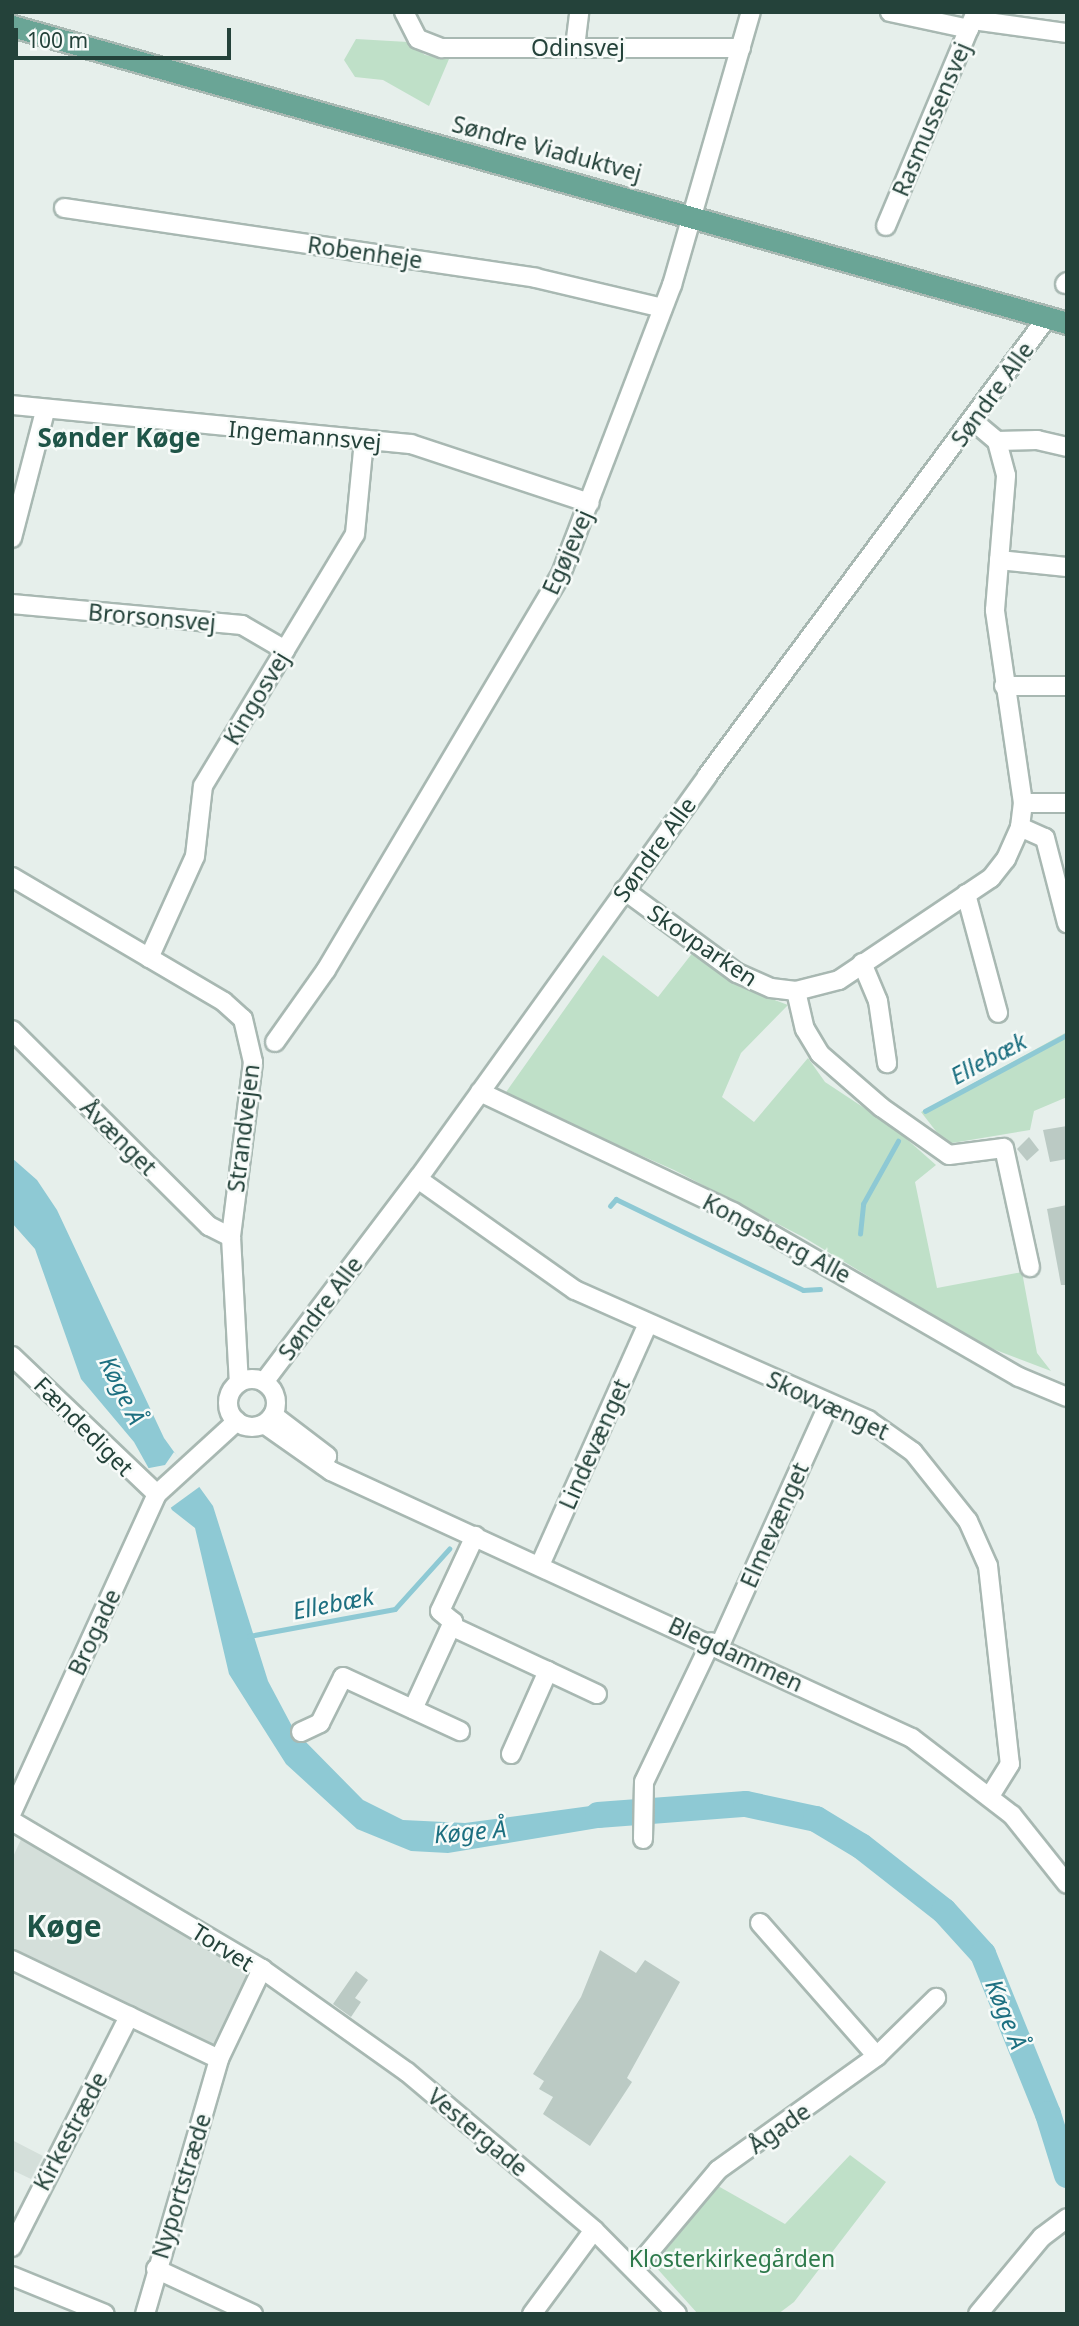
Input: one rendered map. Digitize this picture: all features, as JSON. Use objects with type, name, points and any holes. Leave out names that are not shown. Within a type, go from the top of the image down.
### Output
[{"type":"main road","name":"Søndre Viaduktvej","points":[[12,26],[695,215],[1057,321]]},
{"type":"street","name":"Odinsvej","points":[[404,12],[418,39],[442,48],[741,48]]},
{"type":"street","points":[[575,47],[579,12]]},
{"type":"street","name":"Egøjevej","points":[[275,1042],[326,970],[554,588],[663,308],[695,215],[751,12]]},
{"type":"street","points":[[890,12],[1067,33]]},
{"type":"street","name":"Rasmussensvej","points":[[886,226],[973,21]]},
{"type":"street","name":"Robenheje","points":[[64,208],[536,278],[663,308]]},
{"type":"street","name":"Søndre Alle","points":[[264,1382],[418,1180],[624,890],[973,421],[1057,321]]},
{"type":"street","name":"Ingemannsvej","points":[[12,405],[45,411],[411,444],[589,503]]},
{"type":"street","points":[[12,538],[45,411]]},
{"type":"street","points":[[973,421],[997,441],[1037,440],[1067,447]]},
{"type":"street","name":"Kingosvej","points":[[149,958],[195,856],[203,786],[355,534],[364,441]]},
{"type":"street","name":"Skovparken","points":[[624,890],[737,973],[771,988],[796,991],[839,980],[862,962],[991,878],[1020,827],[1023,803],[1003,686],[995,610],[1006,475],[997,441]]},
{"type":"street","points":[[999,560],[1067,567]]},
{"type":"street","name":"Brorsonsvej","points":[[12,604],[242,625],[285,650]]},
{"type":"street","points":[[1003,686],[1067,686]]},
{"type":"street","points":[[1023,803],[1067,803]]},
{"type":"street","points":[[1020,827],[1045,838],[1067,923]]},
{"type":"street","name":"Strandvejen","points":[[12,877],[238,1012],[250,1037],[253,1062],[231,1237],[239,1383]]},
{"type":"street","points":[[966,894],[998,1013]]},
{"type":"street","points":[[862,962],[878,1002],[887,1063]]},
{"type":"street","points":[[796,991],[806,1029],[820,1054],[881,1107],[949,1155],[1003,1148],[1030,1267]]},
{"type":"street","name":"Åvænget","points":[[12,1030],[209,1226],[231,1237]]},
{"type":"street","name":"Kongsberg Alle","points":[[480,1092],[744,1217],[1019,1377],[1067,1397]]},
{"type":"street","name":"Skovvænget","points":[[418,1180],[554,1278],[648,1324],[894,1434],[914,1452],[980,1543],[988,1566],[1010,1764],[991,1795]]},
{"type":"street","name":"Lindevænget","points":[[540,1565],[648,1324]]},
{"type":"street","name":"Fændediget","points":[[12,1356],[157,1494]]},
{"type":"street","points":[[264,1382],[276,1400],[268,1419],[237,1421],[229,1402],[239,1383],[264,1382]]},
{"type":"street","name":"Elmevænget","points":[[643,1839],[642,1792],[829,1404]]},
{"type":"street","name":"Blegdammen","points":[[268,1419],[363,1484],[904,1733],[991,1795],[1067,1884]]},
{"type":"street","name":"Brogade","points":[[12,1812],[157,1494],[191,1468],[237,1421]]},
{"type":"street","points":[[413,1709],[453,1622],[440,1611],[475,1536]]},
{"type":"street","points":[[451,1626],[597,1694]]},
{"type":"street","points":[[511,1754],[548,1671]]},
{"type":"street","points":[[301,1732],[320,1723],[344,1677],[460,1731]]},
{"type":"street","name":"Torvet","points":[[12,1821],[262,1969],[219,2059]]},
{"type":"street","points":[[760,1923],[877,2056]]},
{"type":"street","points":[[12,1961],[219,2059]]},
{"type":"street","name":"Vestergade","points":[[262,1969],[407,2072],[594,2230],[677,2314]]},
{"type":"street","name":"Ågade","points":[[635,2269],[718,2170],[877,2056],[936,1998]]},
{"type":"street","name":"Kirkestræde","points":[[12,2248],[129,2016]]},
{"type":"street","name":"Nyportstræde","points":[[145,2314],[219,2059]]},
{"type":"street","points":[[978,2314],[1063,2220]]},
{"type":"street","points":[[532,2314],[594,2230]]},
{"type":"street","points":[[156,2269],[253,2314]]},
{"type":"street","points":[[12,2276],[105,2314]]},
{"type":"shaded area","points":[[23,1835],[249,1971],[220,2062],[12,1963],[12,1859]]},
{"type":"shaded area","points":[[12,2140],[43,2156],[31,2179],[12,2170]]},
{"type":"green space","points":[[356,39],[408,42],[425,55],[449,59],[429,106],[383,80],[355,77],[344,60]]},
{"type":"green space","points":[[694,951],[740,987],[788,1005],[741,1053],[722,1097],[754,1122],[808,1058],[825,1082],[893,1127],[936,1165],[915,1182],[937,1288],[1022,1272],[1037,1353],[1051,1371],[980,1344],[805,1238],[674,1170],[504,1095],[603,955],[658,997]]},
{"type":"green space","points":[[1067,1032],[1067,1097],[1034,1111],[1030,1130],[946,1144],[921,1112]]},
{"type":"green space","name":"Klosterkirkegården","points":[[850,2155],[886,2182],[794,2302],[778,2314],[698,2314],[654,2265],[718,2186],[785,2224]]},
{"type":"water","points":[[12,1158],[37,1180],[57,1210],[164,1438],[213,1506],[268,1681],[294,1730],[363,1800],[403,1820],[465,1823],[634,1800],[634,1822],[448,1853],[411,1851],[357,1829],[286,1764],[229,1674],[195,1528],[172,1510],[134,1442],[81,1379],[35,1249],[12,1223]]},
{"type":"pier","points":[[174,1452],[202,1485],[169,1509],[144,1469],[165,1465]]},
{"type":"building","points":[[1067,1126],[1067,1159],[1050,1162],[1043,1130]]},
{"type":"building","points":[[1029,1137],[1039,1150],[1027,1161],[1017,1149]]},
{"type":"building","points":[[1067,1205],[1067,1285],[1061,1285],[1047,1209]]},
{"type":"building","points":[[600,1950],[636,1973],[645,1960],[680,1982],[627,2078],[632,2082],[590,2146],[543,2114],[553,2097],[539,2089],[544,2081],[533,2074],[581,1997]]},
{"type":"building","points":[[356,1971],[368,1980],[355,1998],[361,2002],[351,2017],[333,2004]]},
{"type":"waterway","name":"Ellebæk","points":[[925,1111],[1067,1035]]},
{"type":"waterway","name":"Ellebæk","points":[[860,1234],[863,1204],[898,1141]]},
{"type":"waterway","name":"Ellebæk","points":[[610,1206],[616,1199],[803,1290],[820,1289]]},
{"type":"waterway","name":"Ellebæk","points":[[249,1636],[395,1609],[449,1549]]},
{"type":"waterway","name":"Køge Å","points":[[598,1815],[746,1804],[816,1819],[861,1846],[944,1911],[983,1954],[1048,2114],[1067,2175]]},
{"type":"district","name":"Sønder Køge","points":[[119,438]]},
{"type":"district","name":"Køge","points":[[64,1926]]}]
